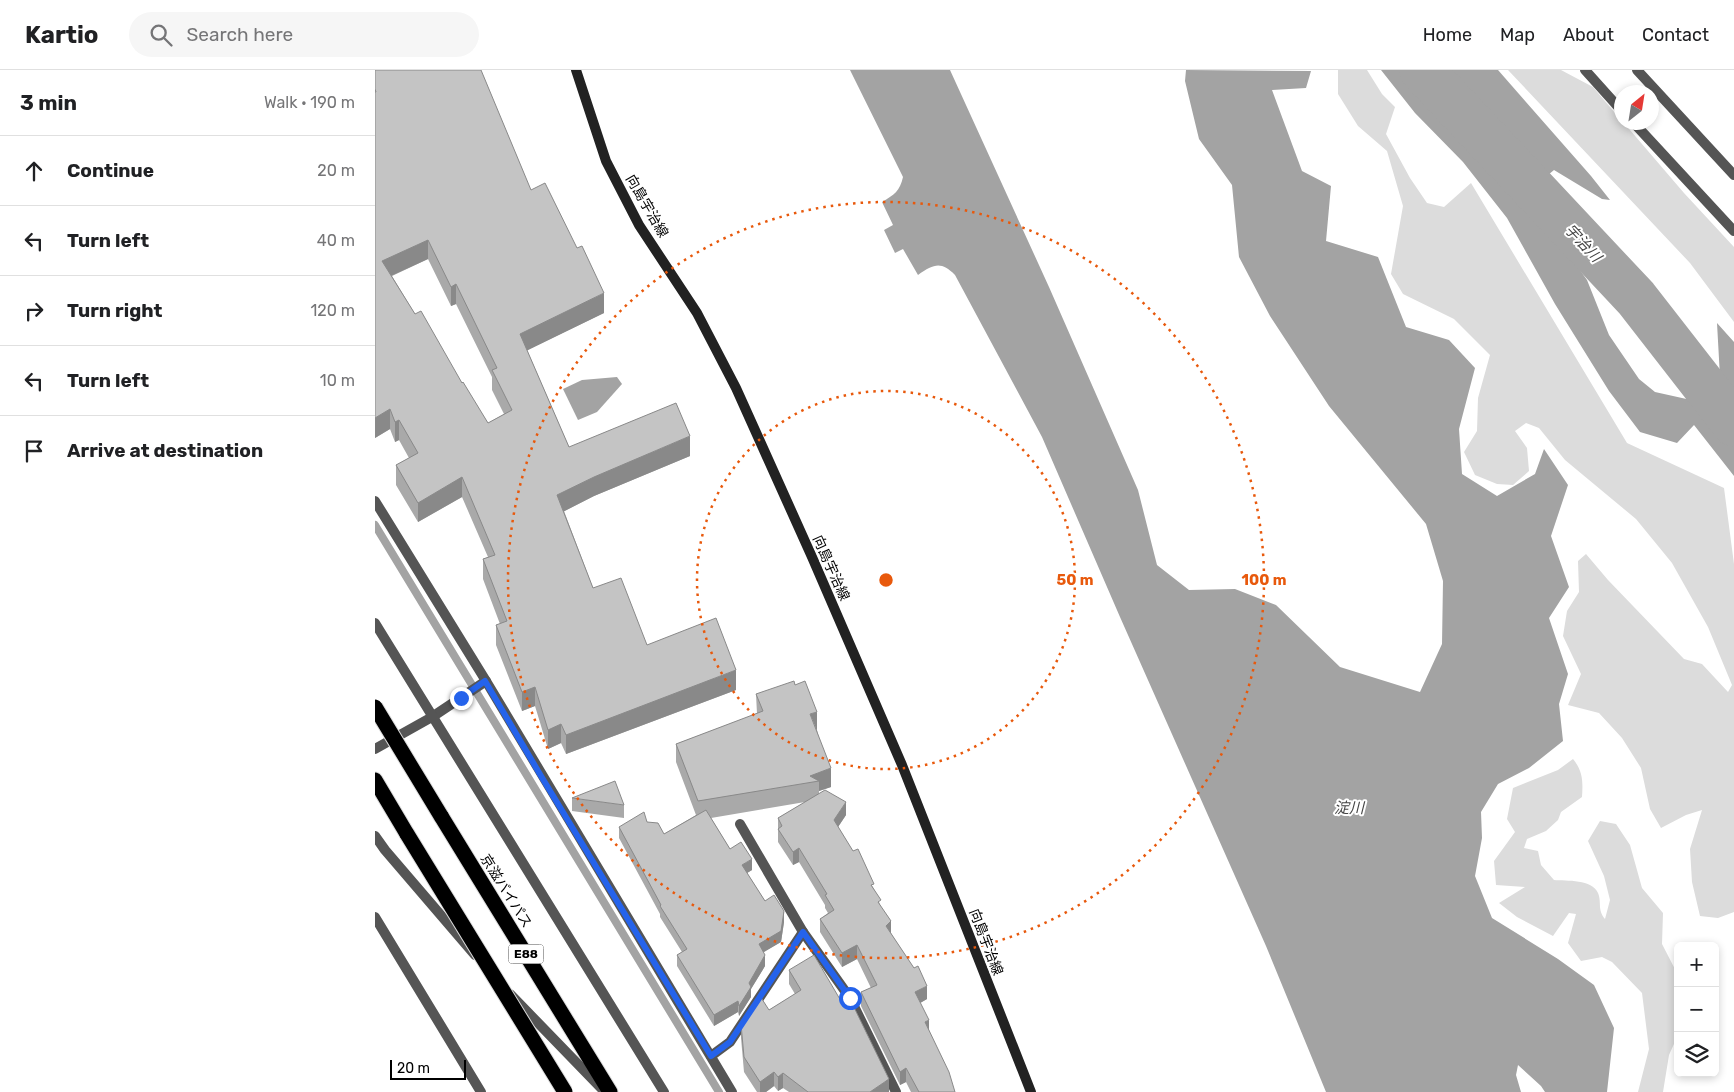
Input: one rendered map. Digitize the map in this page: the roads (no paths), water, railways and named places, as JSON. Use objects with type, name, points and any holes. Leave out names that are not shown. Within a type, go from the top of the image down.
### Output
[{"type":"highway","name":"京滋バイパス","points":[[375,706],[611,1092]]},
{"type":"highway","name":"E88","points":[[375,780],[565,1092]]},
{"type":"main road","name":"向島宇治線","points":[[576,70],[606,161],[639,225],[697,313],[736,388],[804,539],[902,765],[1031,1092]]},
{"type":"street","points":[[1585,70],[1614,102]]},
{"type":"street","points":[[1637,70],[1734,175]]},
{"type":"street","points":[[1640,130],[1734,231]]},
{"type":"street","points":[[375,501],[732,1092]]},
{"type":"street","points":[[375,623],[664,1092]]},
{"type":"street","points":[[375,749],[432,717],[485,682]]},
{"type":"street","points":[[740,824],[803,932],[850,998],[896,1092]]},
{"type":"street","points":[[375,836],[455,933],[544,1030],[605,1092]]},
{"type":"street","points":[[375,918],[481,1092]]},
{"type":"street","points":[[711,1056],[730,1042],[803,932]]},
{"type":"water","name":"淀川","points":[[850,70],[950,70],[1049,287],[1138,490],[1157,565],[1189,590],[1235,589],[1276,605],[1340,667],[1420,692],[1442,644],[1443,581],[1426,524],[1329,406],[1270,316],[1239,257],[1232,185],[1199,139],[1185,81],[1186,70],[1311,71],[1306,88],[1272,90],[1302,171],[1331,186],[1326,241],[1378,257],[1406,327],[1449,340],[1475,368],[1459,429],[1462,474],[1497,496],[1535,474],[1544,449],[1568,485],[1551,536],[1569,587],[1549,618],[1568,674],[1559,704],[1563,741],[1529,768],[1498,784],[1481,812],[1482,838],[1475,876],[1492,918],[1558,959],[1594,985],[1614,1028],[1607,1092],[1545,1092],[1518,1065],[1516,1075],[1521,1092],[1326,1092],[1266,946],[1042,437],[955,275],[946,268],[933,266],[918,275],[903,249],[895,253],[884,230],[893,225],[882,202],[896,192],[903,177]]},
{"type":"water","points":[[1381,70],[1498,70],[1591,176],[1610,200],[1602,199],[1554,170],[1548,175],[1546,201],[1553,227],[1579,256],[1577,266],[1587,280],[1609,335],[1639,379],[1655,392],[1691,400],[1721,395],[1717,323],[1734,342],[1734,476],[1694,425],[1677,443],[1640,432],[1609,391],[1555,304],[1507,218],[1463,162],[1415,113]]},
{"type":"water","points":[[617,377],[622,384],[597,412],[578,420],[563,389],[582,380]]},
{"type":"waterway","name":"宇治川","points":[[1422,70],[1636,298],[1734,424]]},
{"type":"waterway","points":[[375,525],[719,1092]]}]
